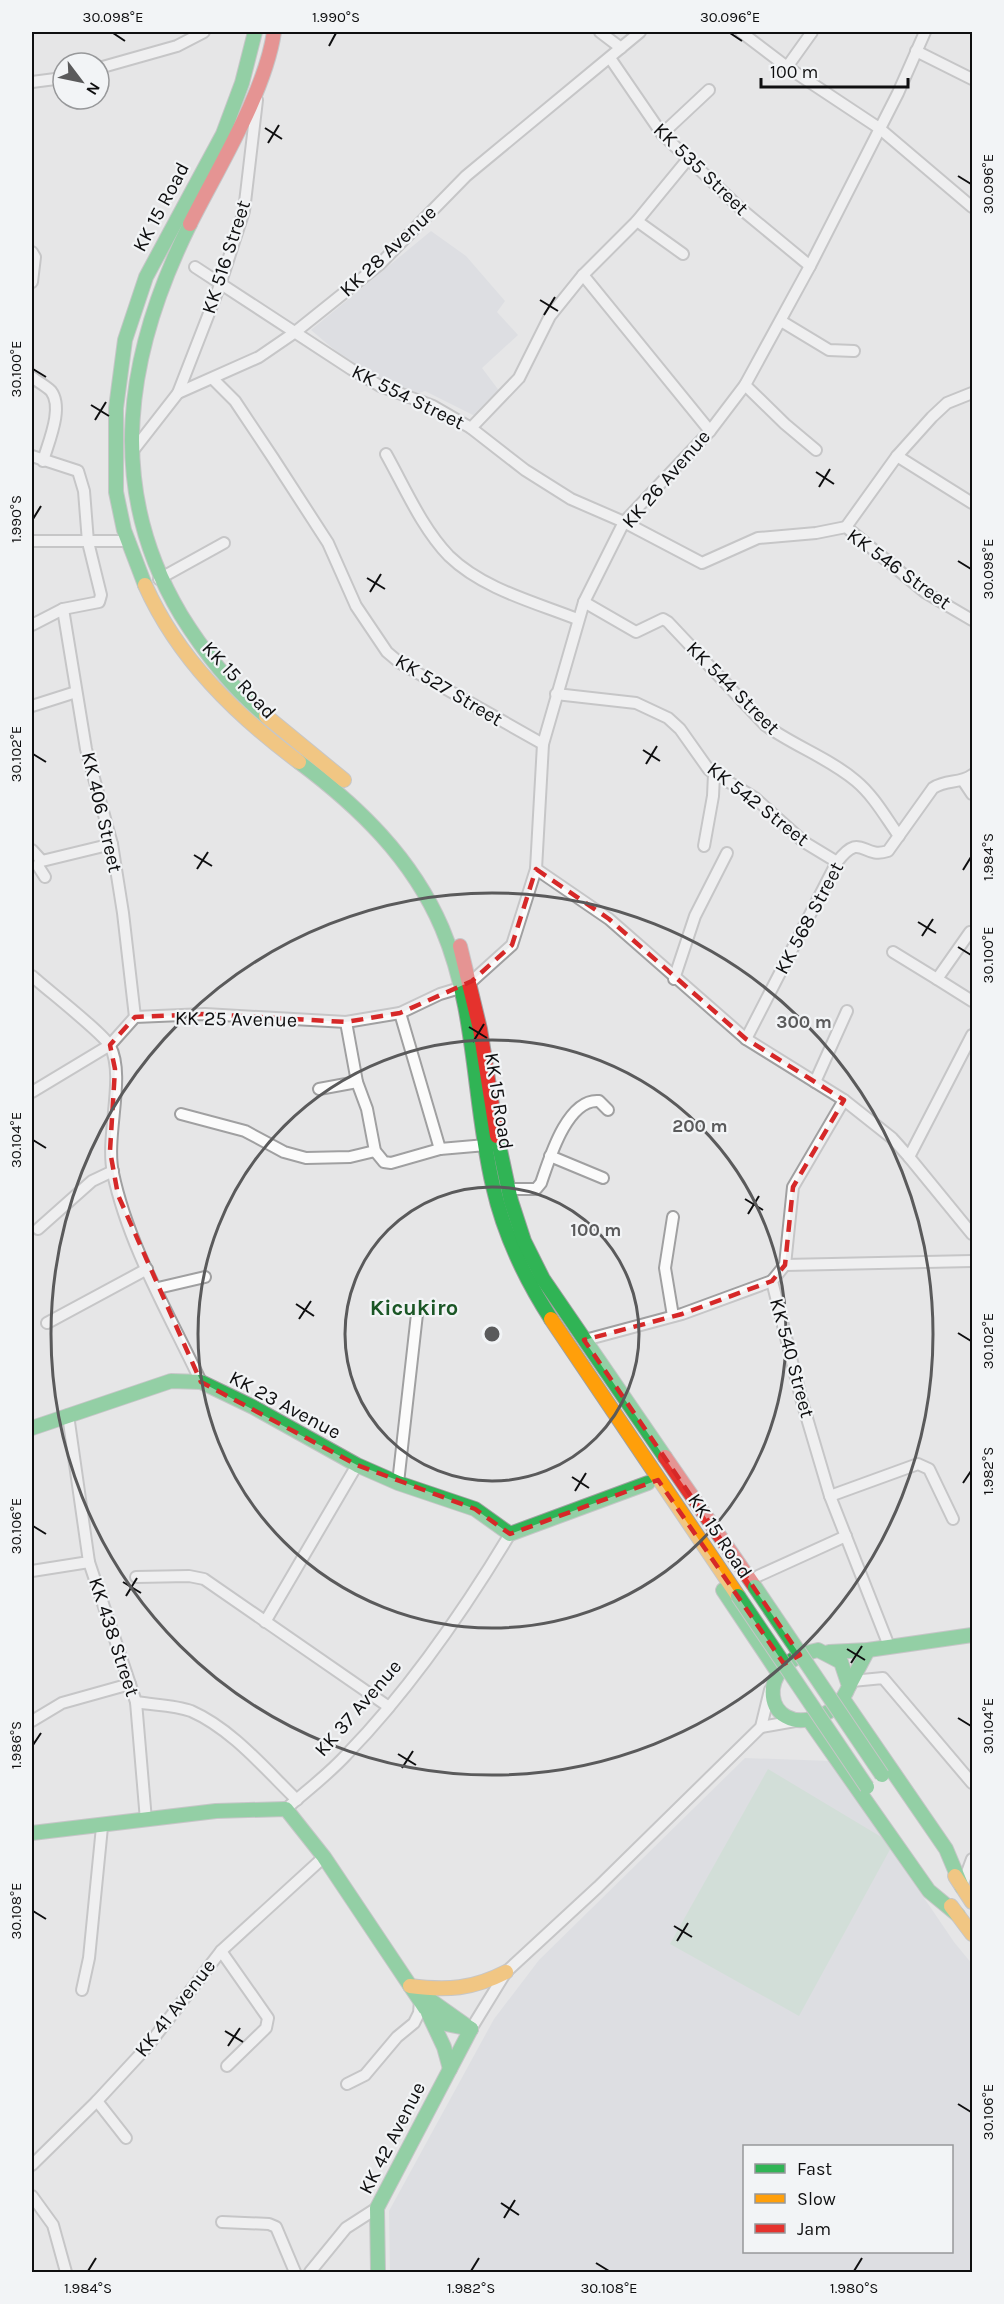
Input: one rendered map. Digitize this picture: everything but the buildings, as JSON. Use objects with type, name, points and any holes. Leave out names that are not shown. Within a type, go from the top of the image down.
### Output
[{"type":"main road","name":"KK 15 Road","points":[[255,32],[249,65],[236,100],[176,225],[146,276],[131,311],[114,400],[116,495],[136,567],[165,623],[217,690],[250,724],[340,792],[393,848],[432,908],[453,959],[499,1214],[517,1260],[627,1434],[867,1786],[972,1934]]},
{"type":"main road","name":"KK 15 Road","points":[[274,32],[244,119],[179,247],[145,329],[130,411],[130,455],[132,481],[159,579],[175,610],[198,643],[238,690],[346,782],[373,809],[410,852],[436,893],[454,928],[472,981],[508,1189],[527,1250],[536,1268],[646,1428],[756,1581],[882,1775],[972,1902]]},
{"type":"main road","points":[[129,541],[147,536]]},
{"type":"main road","points":[[460,988],[472,981]]},
{"type":"main road","name":"KK 23 Avenue","points":[[32,1428],[171,1381],[201,1382],[253,1407],[319,1446],[357,1465],[398,1483],[475,1509],[510,1534]]},
{"type":"main road","points":[[627,1434],[634,1464],[774,1677],[772,1697],[776,1706],[802,1720],[929,1891],[958,1915]]},
{"type":"main road","points":[[510,1534],[648,1483]]},
{"type":"main road","points":[[756,1581],[808,1652]]},
{"type":"main road","points":[[774,1677],[793,1658],[808,1652],[868,1650],[972,1635]]},
{"type":"main road","points":[[802,1720],[836,1707],[868,1650]]},
{"type":"main road","points":[[826,1652],[839,1658],[845,1665],[848,1688],[946,1849],[962,1887]]},
{"type":"main road","points":[[32,1833],[102,1827],[216,1811],[291,1804],[293,1815],[423,2004],[444,2047],[450,2069]]},
{"type":"main road","points":[[410,1986],[452,1991],[467,1990],[506,1972]]},
{"type":"main road","points":[[410,1986],[471,2029]]},
{"type":"main road","points":[[423,2004],[446,2024],[471,2029]]},
{"type":"main road","name":"KK 42 Avenue","points":[[378,2272],[377,2208],[471,2029]]},
{"type":"street","points":[[111,65],[177,46],[204,32]]},
{"type":"street","points":[[600,32],[621,48]]},
{"type":"street","name":"KK 28 Avenue","points":[[178,393],[259,357],[294,333],[380,264],[466,176],[640,32]]},
{"type":"street","points":[[741,32],[787,67],[879,128],[972,207]]},
{"type":"street","points":[[787,67],[812,32]]},
{"type":"street","name":"KK 26 Avenue","points":[[472,981],[512,945],[536,869],[543,744],[577,618],[584,602],[624,522],[710,430],[744,385],[810,266],[925,32]]},
{"type":"street","points":[[916,51],[972,79]]},
{"type":"street","name":"KK 535 Street","points":[[610,58],[662,134],[741,209],[810,266]]},
{"type":"street","points":[[32,82],[51,80]]},
{"type":"street","name":"KK 516 Street","points":[[178,393],[220,285],[248,194],[247,181],[259,81]]},
{"type":"street","points":[[662,134],[709,90]]},
{"type":"street","name":"KK 554 Street","points":[[195,267],[294,333],[380,386],[433,406],[471,428],[519,378],[550,316],[582,275],[637,221],[688,159]]},
{"type":"street","points":[[637,221],[684,254]]},
{"type":"street","points":[[32,252],[35,257],[32,282]]},
{"type":"street","points":[[582,275],[710,430]]},
{"type":"street","points":[[781,321],[829,350],[854,351]]},
{"type":"street","points":[[32,377],[50,390],[55,401],[56,411],[43,461]]},
{"type":"street","name":"KK 527 Street","points":[[213,379],[235,401],[328,543],[356,606],[387,652],[407,668],[543,744]]},
{"type":"street","points":[[744,385],[816,450]]},
{"type":"street","points":[[130,455],[178,393]]},
{"type":"street","points":[[846,526],[897,456],[947,403],[972,393]]},
{"type":"street","points":[[471,428],[525,470],[571,499],[624,522]]},
{"type":"street","points":[[386,454],[432,535],[450,556],[505,591],[577,618]]},
{"type":"street","points":[[32,456],[78,471],[84,491],[88,542],[101,595],[99,602],[63,609],[32,625]]},
{"type":"street","points":[[897,456],[972,503]]},
{"type":"street","name":"KK 546 Street","points":[[624,522],[702,563],[758,538],[816,533],[846,526],[926,593],[972,620]]},
{"type":"street","points":[[32,541],[129,541]]},
{"type":"street","points":[[159,579],[224,543]]},
{"type":"street","name":"KK 544 Street","points":[[584,602],[636,632],[663,619],[668,622],[765,725],[781,737],[829,762],[857,782],[899,836]]},
{"type":"street","name":"KK 406 Street","points":[[63,609],[86,749],[112,844],[123,913],[135,1017]]},
{"type":"street","points":[[32,706],[76,692]]},
{"type":"street","name":"KK 542 Street","points":[[556,693],[636,703],[668,718],[680,729],[699,758],[714,774],[755,798],[804,842],[837,862]]},
{"type":"street","points":[[704,846],[713,796],[714,774]]},
{"type":"street","points":[[968,778],[972,794]]},
{"type":"street","name":"KK 568 Street","points":[[746,1039],[837,862],[848,847],[853,846],[881,854],[888,851],[933,788],[943,782],[968,778]]},
{"type":"street","points":[[40,861],[112,844]]},
{"type":"street","points":[[32,850],[40,861]]},
{"type":"street","points":[[674,979],[695,916],[727,853]]},
{"type":"street","points":[[40,861],[38,866],[45,877]]},
{"type":"street","points":[[536,869],[609,919],[674,979],[746,1039],[844,1100],[892,1138],[972,1234]]},
{"type":"street","points":[[937,979],[970,932]]},
{"type":"street","points":[[893,952],[972,1001]]},
{"type":"street","points":[[32,976],[110,1045],[115,1069],[111,1130],[112,1171],[132,1234],[201,1382]]},
{"type":"street","name":"KK 25 Avenue","points":[[135,1017],[206,1014],[346,1022],[400,1013],[440,993],[460,988]]},
{"type":"street","points":[[815,1082],[847,1011]]},
{"type":"street","points":[[400,1013],[440,1149]]},
{"type":"street","points":[[32,1092],[110,1045],[135,1017]]},
{"type":"street","points":[[346,1022],[357,1082],[367,1109],[375,1151],[384,1162],[391,1163],[440,1149],[486,1145]]},
{"type":"street","points":[[909,1157],[972,1035]]},
{"type":"street","points":[[319,1089],[357,1082]]},
{"type":"street","points":[[508,1189],[536,1189],[541,1183],[559,1135],[581,1107],[593,1100],[599,1101],[608,1110]]},
{"type":"street","points":[[844,1100],[793,1187],[785,1265],[972,1261]]},
{"type":"street","points":[[181,1114],[245,1131],[284,1152],[306,1158],[350,1157],[375,1151]]},
{"type":"street","points":[[550,1156],[603,1178]]},
{"type":"street","points":[[38,1229],[92,1181],[112,1171]]},
{"type":"street","points":[[673,1217],[665,1268],[673,1316]]},
{"type":"street","name":"KK 540 Street","points":[[785,1265],[772,1281],[801,1398],[831,1496],[889,1646]]},
{"type":"street","points":[[46,1323],[147,1269]]},
{"type":"street","points":[[158,1288],[205,1277]]},
{"type":"street","points":[[585,1340],[673,1316],[772,1281]]},
{"type":"street","points":[[398,1483],[417,1314]]},
{"type":"street","name":"KK 438 Street","points":[[68,1415],[89,1562],[136,1702],[146,1820]]},
{"type":"street","points":[[831,1496],[918,1464],[924,1465],[929,1469],[953,1519]]},
{"type":"street","points":[[265,1622],[357,1465]]},
{"type":"street","name":"KK 37 Avenue","points":[[291,1804],[347,1755],[388,1707],[470,1600],[510,1534]]},
{"type":"street","points":[[756,1581],[846,1536]]},
{"type":"street","points":[[32,1571],[89,1562]]},
{"type":"street","points":[[136,1577],[189,1576],[204,1579],[388,1707]]},
{"type":"street","points":[[471,2029],[506,1972],[598,1887],[760,1728],[774,1677]]},
{"type":"street","points":[[848,1688],[883,1678],[972,1783]]},
{"type":"street","points":[[32,1721],[62,1703],[130,1684]]},
{"type":"street","points":[[136,1702],[188,1710],[200,1716],[240,1745],[291,1804]]},
{"type":"street","points":[[760,1728],[802,1720]]},
{"type":"street","points":[[82,1990],[89,1958],[102,1827]]},
{"type":"street","name":"KK 41 Avenue","points":[[32,2165],[97,2101],[175,2013],[221,1951],[324,1857]]},
{"type":"street","points":[[962,1887],[972,1859]]},
{"type":"street","points":[[221,1951],[268,2018],[266,2028],[227,2066]]},
{"type":"street","points":[[347,2084],[365,2075],[397,2037],[414,2023],[423,2004]]},
{"type":"street","points":[[97,2101],[126,2138]]},
{"type":"street","points":[[32,2196],[53,2225],[66,2272]]},
{"type":"street","points":[[310,2272],[346,2228],[377,2208]]},
{"type":"street","points":[[222,2222],[268,2224],[276,2227],[295,2272]]},
{"type":"highlighted area","points":[[536,869],[609,919],[746,1039],[844,1100],[793,1187],[785,1265],[772,1281],[682,1314],[584,1340],[800,1655],[784,1664],[658,1480],[510,1534],[475,1509],[357,1465],[201,1382],[118,1195],[110,1151],[115,1069],[110,1045],[135,1017],[205,1014],[346,1022],[400,1013],[472,981],[512,945]]},
{"type":"shaded area","points":[[431,231],[466,256],[505,301],[497,312],[518,335],[482,368],[500,392],[475,416],[425,391],[419,393],[391,384],[344,358],[311,330]]},
{"type":"shaded area","points":[[745,1758],[831,1761],[954,1942],[972,1964],[972,2272],[390,2272],[389,2211],[494,2019],[539,1960]]},
{"type":"green space","points":[[768,1769],[893,1844],[799,2016],[670,1944]]},
{"type":"traffic: fast","points":[[145,585],[124,530],[116,492],[116,408],[125,340],[146,277],[223,134],[242,83],[255,32]]},
{"type":"traffic: fast","points":[[190,224],[168,273],[151,321],[139,370],[133,420],[133,469],[141,518],[157,566],[181,615],[219,669],[266,716]]},
{"type":"traffic: fast","points":[[299,762],[342,797],[382,836],[415,879],[442,928],[462,991],[487,1154],[503,1222],[516,1255],[551,1319]]},
{"type":"traffic: fast","points":[[497,1136],[511,1201],[524,1241],[543,1279],[665,1457]]},
{"type":"traffic: fast","points":[[32,1428],[171,1381],[201,1382],[253,1407],[357,1465],[398,1483],[475,1509],[510,1534],[648,1483]]},
{"type":"traffic: fast","points":[[755,1587],[882,1775]]},
{"type":"traffic: fast","points":[[723,1590],[777,1671]]},
{"type":"traffic: fast","points":[[738,1596],[867,1787]]},
{"type":"traffic: fast","points":[[829,1652],[868,1650],[972,1635]]},
{"type":"traffic: fast","points":[[818,1650],[841,1662],[849,1686],[847,1691],[837,1705],[823,1715],[800,1720],[786,1717],[777,1708],[773,1696],[774,1682],[782,1669],[796,1658],[818,1650]]},
{"type":"traffic: fast","points":[[849,1686],[868,1650]]},
{"type":"traffic: fast","points":[[843,1699],[946,1849],[962,1887]]},
{"type":"traffic: fast","points":[[809,1720],[929,1891],[958,1915]]},
{"type":"traffic: fast","points":[[32,1833],[216,1811],[286,1809],[324,1857],[425,2008],[446,2024],[471,2029]]},
{"type":"traffic: fast","points":[[416,1990],[471,2029]]},
{"type":"traffic: fast","points":[[428,2013],[444,2047],[450,2069]]},
{"type":"traffic: fast","points":[[378,2272],[377,2208],[471,2029]]},
{"type":"traffic: slow","points":[[145,585],[174,637],[211,684],[253,725],[299,762]]},
{"type":"traffic: slow","points":[[266,716],[344,780]]},
{"type":"traffic: slow","points":[[551,1319],[738,1596]]},
{"type":"traffic: slow","points":[[955,1876],[972,1902]]},
{"type":"traffic: slow","points":[[951,1906],[972,1934]]},
{"type":"traffic: slow","points":[[410,1986],[460,1987],[482,1982],[506,1972]]},
{"type":"traffic: jam","points":[[190,224],[251,105],[269,55],[274,32]]},
{"type":"traffic: jam","points":[[460,946],[480,1029],[497,1136]]},
{"type":"traffic: jam","points":[[665,1457],[755,1587]]},
{"type":"district","name":"Kicukiro","points":[[414,1308]]}]
